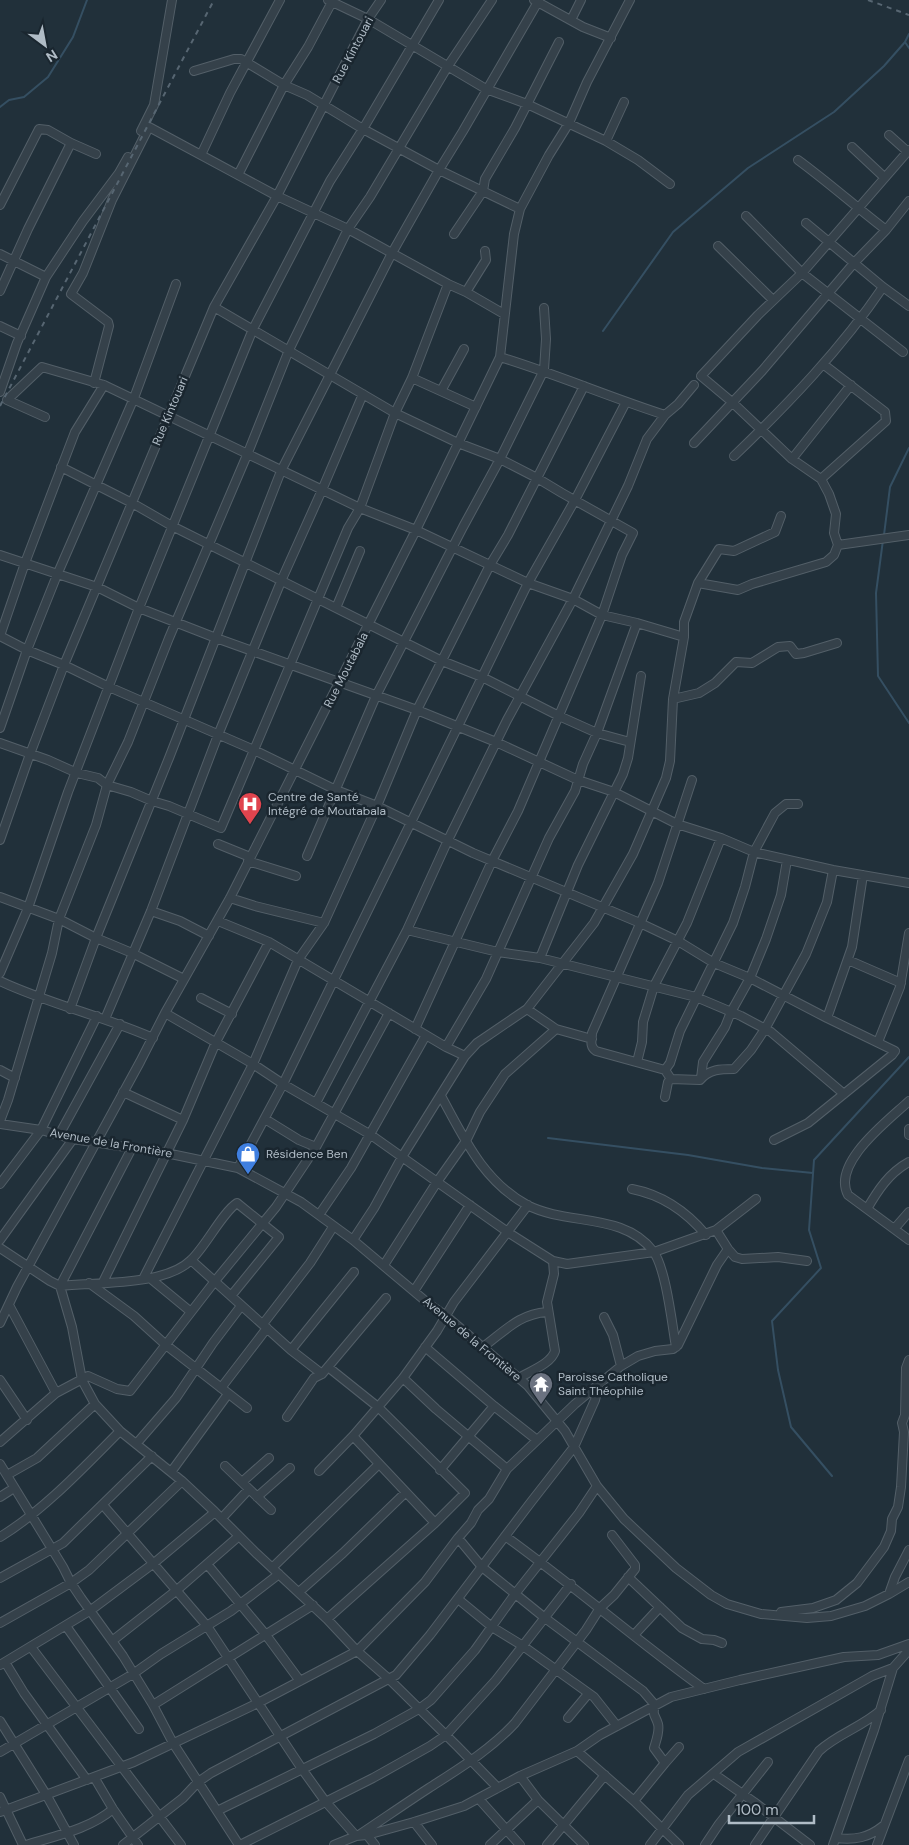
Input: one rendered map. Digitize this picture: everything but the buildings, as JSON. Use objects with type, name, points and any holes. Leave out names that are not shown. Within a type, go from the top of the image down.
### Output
[{"type":"street","points":[[0,392],[46,277],[83,221],[119,173],[147,119],[155,97],[172,0]]},
{"type":"street","points":[[201,155],[230,93],[280,0]]},
{"type":"street","name":"Rue Kintouari","points":[[0,840],[64,665],[214,307],[277,196],[368,19],[381,0]]},
{"type":"street","points":[[0,973],[28,908],[139,608],[253,329],[330,181],[439,0]]},
{"type":"street","points":[[0,1123],[52,953],[59,919],[93,833],[107,785],[145,703],[176,622],[247,455],[288,350],[348,229],[400,148],[448,66],[492,0]]},
{"type":"street","points":[[571,20],[581,0]]},
{"type":"street","points":[[630,0],[587,82],[569,124],[520,209],[514,234],[500,357],[544,370],[665,415]]},
{"type":"street","points":[[238,175],[284,85],[308,47],[331,1],[368,19],[486,89],[527,104],[606,142],[638,160],[670,184]]},
{"type":"street","points":[[70,1009],[96,938],[152,802],[281,471],[392,253],[537,1],[571,20],[611,38]]},
{"type":"street","points":[[454,234],[482,191],[485,179],[515,128],[559,42]]},
{"type":"street","points":[[194,71],[238,59],[439,170],[520,209]]},
{"type":"street","points":[[606,142],[624,102]]},
{"type":"street","points":[[94,383],[109,326],[108,322],[71,294],[83,273],[112,200],[148,127],[277,196],[348,229],[504,314]]},
{"type":"street","points":[[0,205],[39,129],[48,130],[96,154]]},
{"type":"street","points":[[698,583],[729,590],[743,589],[752,584],[826,562],[834,555],[838,545],[834,533],[835,508],[821,479],[792,459],[732,402],[701,376],[773,300],[802,273],[908,151],[890,135]]},
{"type":"street","points":[[0,291],[71,143]]},
{"type":"street","points":[[852,147],[884,177]]},
{"type":"street","points":[[798,160],[886,230]]},
{"type":"street","points":[[694,442],[732,402],[854,263],[886,230],[909,201]]},
{"type":"street","points":[[746,216],[802,273],[902,352]]},
{"type":"street","points":[[806,223],[883,287],[909,306]]},
{"type":"street","points":[[718,246],[773,300]]},
{"type":"street","points":[[466,292],[486,260],[485,251]]},
{"type":"street","points":[[0,254],[46,277]]},
{"type":"street","points":[[0,728],[27,650],[57,575],[134,398],[176,284]]},
{"type":"street","points":[[0,743],[48,760],[77,773],[98,778],[107,785],[131,792],[221,828],[348,528],[360,508],[395,413],[412,378],[448,284]]},
{"type":"street","points":[[734,456],[762,430],[823,364],[861,320],[883,287]]},
{"type":"street","points":[[214,307],[395,413],[537,478],[634,533],[622,555],[602,615],[518,811],[492,861],[415,1028]]},
{"type":"street","points":[[307,856],[376,696],[500,460],[544,370],[546,339],[544,308]]},
{"type":"street","points":[[0,326],[21,336]]},
{"type":"street","points":[[441,391],[464,349]]},
{"type":"street","name":"Rue Moutabala","points":[[0,1323],[28,1267],[165,1013],[230,898],[416,530],[500,357]]},
{"type":"street","points":[[821,479],[886,421],[885,412],[823,364]]},
{"type":"street","points":[[45,417],[8,400],[42,367],[104,385],[134,398],[247,455],[360,508],[416,530],[528,583],[573,599],[602,615],[684,637]]},
{"type":"street","points":[[412,378],[476,407]]},
{"type":"street","points":[[104,385],[75,432],[25,563],[0,636],[109,687],[296,769],[336,790],[377,806],[492,861],[640,923],[678,941],[714,963],[783,994],[826,1018],[895,1051],[808,1123],[774,1140]]},
{"type":"street","points":[[316,1103],[407,930],[448,840],[519,696],[573,599],[612,521],[648,439],[665,415],[678,404],[694,385]]},
{"type":"street","points":[[792,459],[852,385]]},
{"type":"street","points":[[147,1279],[202,1160],[253,1064],[298,960],[324,923],[377,806],[417,710],[490,565],[508,536],[584,386]]},
{"type":"street","points":[[0,1184],[41,1130],[101,1018],[132,953],[218,735],[282,580],[363,394]]},
{"type":"street","points":[[238,1168],[283,1084],[528,583],[575,500],[626,402]]},
{"type":"street","points":[[61,467],[132,503],[172,526],[442,661],[482,677],[597,733],[630,742]]},
{"type":"street","points":[[353,1240],[374,1208],[402,1157],[466,1056],[477,1043],[527,1009],[563,964],[603,908],[633,854],[666,778],[670,761],[674,699],[684,637],[684,622],[698,583],[719,550],[734,550],[775,532],[781,516]]},
{"type":"street","points":[[838,545],[909,535]]},
{"type":"street","points":[[336,608],[360,552]]},
{"type":"street","points":[[0,555],[96,587],[139,608],[216,638],[254,650],[458,726],[578,780],[614,792],[677,824],[721,838],[754,852],[834,870],[909,883]]},
{"type":"street","points":[[446,1047],[486,979],[549,838],[575,791],[583,764],[597,733],[637,623]]},
{"type":"street","points":[[674,699],[699,693],[715,683],[736,662],[752,663],[778,647],[790,646],[796,654],[837,643]]},
{"type":"street","points":[[540,958],[578,865],[614,792],[628,758],[641,676]]},
{"type":"street","points":[[671,1079],[665,1070],[596,1051],[592,1047],[592,1033],[658,883],[692,780]]},
{"type":"street","points":[[665,1070],[670,1063],[680,1031],[733,923],[754,852],[774,814],[786,804],[798,804]]},
{"type":"street","points":[[637,1062],[642,1042],[643,1022],[654,986],[678,941],[721,838]]},
{"type":"street","points":[[218,844],[249,859],[296,876]]},
{"type":"street","points":[[700,1080],[703,1062],[726,1028],[731,1012],[750,978],[766,939],[781,894],[787,860]]},
{"type":"street","points":[[700,1080],[706,1073],[734,1069],[751,1050],[765,1029],[783,994],[794,979],[816,932],[827,902],[834,870]]},
{"type":"street","points":[[826,1018],[848,960],[854,938],[864,875]]},
{"type":"street","points":[[0,897],[59,919],[184,979]]},
{"type":"street","points":[[230,898],[324,923]]},
{"type":"street","points":[[150,911],[180,921],[209,936]]},
{"type":"street","points":[[218,921],[269,942],[446,1047],[466,1056]]},
{"type":"street","points":[[407,930],[498,952],[540,958],[696,997],[765,1029],[797,1053],[844,1094]]},
{"type":"street","points":[[878,1042],[901,983],[909,933]]},
{"type":"street","points":[[103,1282],[183,1120],[216,1042],[269,942]]},
{"type":"street","points":[[848,960],[901,983]]},
{"type":"street","points":[[0,981],[38,998],[120,1024],[153,1038]]},
{"type":"street","points":[[201,998],[232,1014]]},
{"type":"street","points":[[527,1009],[556,1029],[592,1039]]},
{"type":"street","points":[[165,1013],[371,1135],[509,1233],[553,1261],[567,1264],[654,1252],[716,1230],[756,1200]]},
{"type":"street","points":[[0,1442],[56,1393],[88,1376],[92,1376],[116,1390],[130,1391],[215,1281],[263,1223],[316,1147],[388,1013]]},
{"type":"street","points":[[59,1135],[120,1024]]},
{"type":"street","points":[[384,1265],[437,1182],[466,1141],[480,1112],[506,1074],[556,1029]]},
{"type":"street","points":[[319,1215],[371,1135],[426,1035]]},
{"type":"street","points":[[0,1070],[15,1078]]},
{"type":"street","points":[[671,1079],[700,1080]]},
{"type":"street","points":[[665,1097],[668,1082],[671,1079]]},
{"type":"street","points":[[123,1092],[183,1120]]},
{"type":"street","points":[[441,1096],[466,1141],[496,1184],[528,1205],[553,1215],[619,1226],[638,1235],[654,1252],[662,1268],[676,1347]]},
{"type":"street","points":[[909,1101],[857,1152],[846,1174],[848,1195],[909,1240]]},
{"type":"street","points":[[265,1119],[299,1140],[316,1147]]},
{"type":"street","name":"Avenue de la Frontière","points":[[0,1123],[41,1130],[73,1139],[166,1153],[238,1168],[285,1192],[353,1240],[519,1378],[558,1421],[597,1486],[624,1518],[682,1573],[711,1595],[727,1604],[761,1614],[807,1618],[830,1616],[865,1606],[909,1582]]},
{"type":"street","points":[[909,1129],[909,1135]]},
{"type":"street","points":[[0,1240],[73,1139]]},
{"type":"street","points":[[132,1148],[60,1286],[72,1327],[82,1380],[95,1404],[120,1431],[137,1443],[216,1512],[272,1568],[313,1605],[357,1651],[446,1734],[498,1788]]},
{"type":"street","points":[[867,1209],[877,1192],[890,1176],[909,1162]]},
{"type":"street","points":[[632,1189],[657,1196],[681,1209],[706,1234]]},
{"type":"street","points":[[0,1248],[50,1282],[60,1286],[147,1279],[177,1271],[192,1260],[236,1203],[263,1223],[278,1238],[231,1296]]},
{"type":"street","points":[[414,1291],[470,1205]]},
{"type":"street","points":[[319,1471],[404,1378],[465,1287],[509,1233],[528,1205]]},
{"type":"street","points":[[895,1228],[909,1212]]},
{"type":"street","points":[[221,1388],[310,1263],[333,1227]]},
{"type":"street","points":[[716,1230],[728,1249],[735,1256],[742,1259],[778,1257],[806,1261]]},
{"type":"street","points":[[4,1811],[122,1767],[258,1703],[357,1651],[425,1582],[471,1524],[478,1510],[489,1499],[507,1469],[537,1440],[575,1404],[621,1366],[638,1356],[676,1347],[686,1331],[717,1265],[728,1249]]},
{"type":"street","points":[[192,1260],[291,1350],[322,1374]]},
{"type":"street","points":[[519,1378],[554,1356],[555,1351],[547,1312],[548,1297],[554,1274],[553,1261]]},
{"type":"street","points":[[291,1350],[354,1272]]},
{"type":"street","points":[[147,1279],[191,1312]]},
{"type":"street","points":[[89,1283],[134,1316],[166,1345],[247,1408]]},
{"type":"street","points":[[287,1417],[314,1378],[322,1374],[386,1298]]},
{"type":"street","points":[[9,1305],[56,1393]]},
{"type":"street","points":[[137,1443],[176,1398],[241,1306]]},
{"type":"street","points":[[483,1347],[524,1317],[534,1313],[547,1312]]},
{"type":"street","points":[[604,1316],[613,1335],[621,1366]]},
{"type":"street","points":[[426,1347],[494,1406],[537,1440]]},
{"type":"street","points":[[761,1614],[813,1608],[836,1600],[857,1583],[882,1550],[891,1531],[892,1519],[898,1507],[903,1453],[904,1432],[902,1423],[905,1415],[906,1368],[909,1360]]},
{"type":"street","points":[[327,1619],[435,1523],[465,1493],[378,1407],[328,1367]]},
{"type":"street","points":[[404,1378],[436,1409],[507,1469]]},
{"type":"street","points":[[0,1380],[27,1420]]},
{"type":"street","points":[[123,1845],[136,1842],[160,1817],[184,1798],[198,1782],[252,1750],[390,1680],[407,1664],[574,1447],[595,1400],[599,1384]]},
{"type":"street","points":[[171,1472],[228,1394]]},
{"type":"street","points":[[7,1475],[37,1458],[95,1404]]},
{"type":"street","points":[[440,1470],[494,1406]]},
{"type":"street","points":[[0,1537],[21,1524],[75,1476],[120,1431]]},
{"type":"street","points":[[353,1436],[435,1523]]},
{"type":"street","points":[[0,1578],[64,1544],[152,1456]]},
{"type":"street","points":[[242,1482],[269,1458]]},
{"type":"street","points":[[0,1464],[71,1583],[112,1641],[153,1705],[173,1743],[239,1845],[373,1778],[430,1746],[446,1734],[472,1708],[571,1584]]},
{"type":"street","points":[[272,1568],[379,1464]]},
{"type":"street","points":[[224,1466],[271,1510]]},
{"type":"street","points":[[257,1497],[290,1468]]},
{"type":"street","points":[[0,1623],[71,1583],[89,1570],[182,1481]]},
{"type":"street","points":[[217,1811],[419,1709],[431,1700],[475,1650],[515,1594],[580,1513],[597,1486]]},
{"type":"street","points":[[0,1497],[14,1488]]},
{"type":"street","points":[[222,1518],[249,1489]]},
{"type":"street","points":[[299,1592],[337,1559],[405,1493]]},
{"type":"street","points":[[103,1505],[207,1626],[325,1801],[361,1836],[375,1845]]},
{"type":"street","points":[[136,1842],[91,1778],[47,1724],[3,1664],[91,1610],[154,1563],[216,1512]]},
{"type":"street","points":[[361,1836],[403,1805],[471,1761],[502,1737],[515,1723],[586,1630],[600,1608],[635,1569],[635,1565],[612,1535]]},
{"type":"street","points":[[112,1641],[177,1590],[239,1536]]},
{"type":"street","points":[[505,1536],[571,1584],[704,1689]]},
{"type":"street","points":[[458,1538],[482,1567],[545,1618],[643,1691],[655,1705],[654,1716],[658,1728],[654,1748],[665,1763]]},
{"type":"street","points":[[889,1594],[895,1577],[909,1550]]},
{"type":"street","points":[[207,1564],[266,1635],[300,1682]]},
{"type":"street","points":[[0,1752],[133,1674],[240,1604],[279,1574]]},
{"type":"street","points":[[628,1577],[682,1628],[695,1636],[722,1643]]},
{"type":"street","points":[[458,1599],[492,1627],[523,1646],[594,1697],[617,1726]]},
{"type":"street","points":[[153,1705],[313,1605]]},
{"type":"street","points":[[634,1634],[660,1607]]},
{"type":"street","points":[[66,1626],[139,1728]]},
{"type":"street","points":[[338,1844],[464,1806],[520,1776],[577,1751],[600,1735],[671,1697],[844,1657],[878,1655],[909,1644]]},
{"type":"street","points":[[30,1647],[181,1845]]},
{"type":"street","points":[[650,1845],[688,1795],[738,1752],[872,1676],[892,1668],[909,1650]]},
{"type":"street","points":[[885,1824],[874,1833],[859,1839],[835,1842],[881,1710],[892,1668]]},
{"type":"street","points":[[568,1718],[588,1694]]},
{"type":"street","points":[[755,1845],[823,1747],[835,1738],[868,1721],[881,1710]]},
{"type":"street","points":[[0,1721],[47,1796],[74,1845]]},
{"type":"street","points":[[634,1801],[679,1747]]},
{"type":"street","points":[[577,1751],[634,1801],[679,1845]]},
{"type":"street","points":[[877,1845],[909,1760]]},
{"type":"street","points":[[705,1845],[768,1762]]},
{"type":"street","points":[[714,1774],[810,1845]]},
{"type":"street","points":[[547,1845],[605,1775]]},
{"type":"street","points":[[520,1776],[538,1800],[584,1845]]},
{"type":"street","points":[[0,1797],[4,1811],[27,1845],[67,1832],[105,1816],[113,1809]]},
{"type":"street","points":[[479,1799],[520,1845]]},
{"type":"street","points":[[490,1845],[538,1800]]},
{"type":"street","points":[[414,1822],[432,1845]]},
{"type":"waterway","points":[[0,107],[9,100],[24,97],[48,77],[73,37],[87,0]]},
{"type":"waterway","points":[[909,34],[905,42],[909,48]]},
{"type":"waterway","points":[[603,331],[673,232],[748,168],[834,112],[884,66],[905,42]]},
{"type":"waterway","points":[[884,535],[890,487],[909,448]]},
{"type":"waterway","points":[[883,540],[876,593],[878,676],[909,723]]},
{"type":"waterway","points":[[832,1476],[791,1427],[778,1370],[772,1321],[821,1268],[809,1230],[814,1160],[909,1057]]},
{"type":"waterway","points":[[548,1138],[688,1155],[762,1168],[813,1173]]},
{"type":"railway","points":[[0,406],[214,0]]},
{"type":"railway","points":[[868,0],[909,15]]},
{"type":"place","name":"Centre de Santé Intégré de Moutabala","points":[[250,825]]},
{"type":"place","name":"Résidence Ben","points":[[248,1175]]},
{"type":"place","name":"Paroisse Catholique Saint Théophile","points":[[541,1405]]}]
